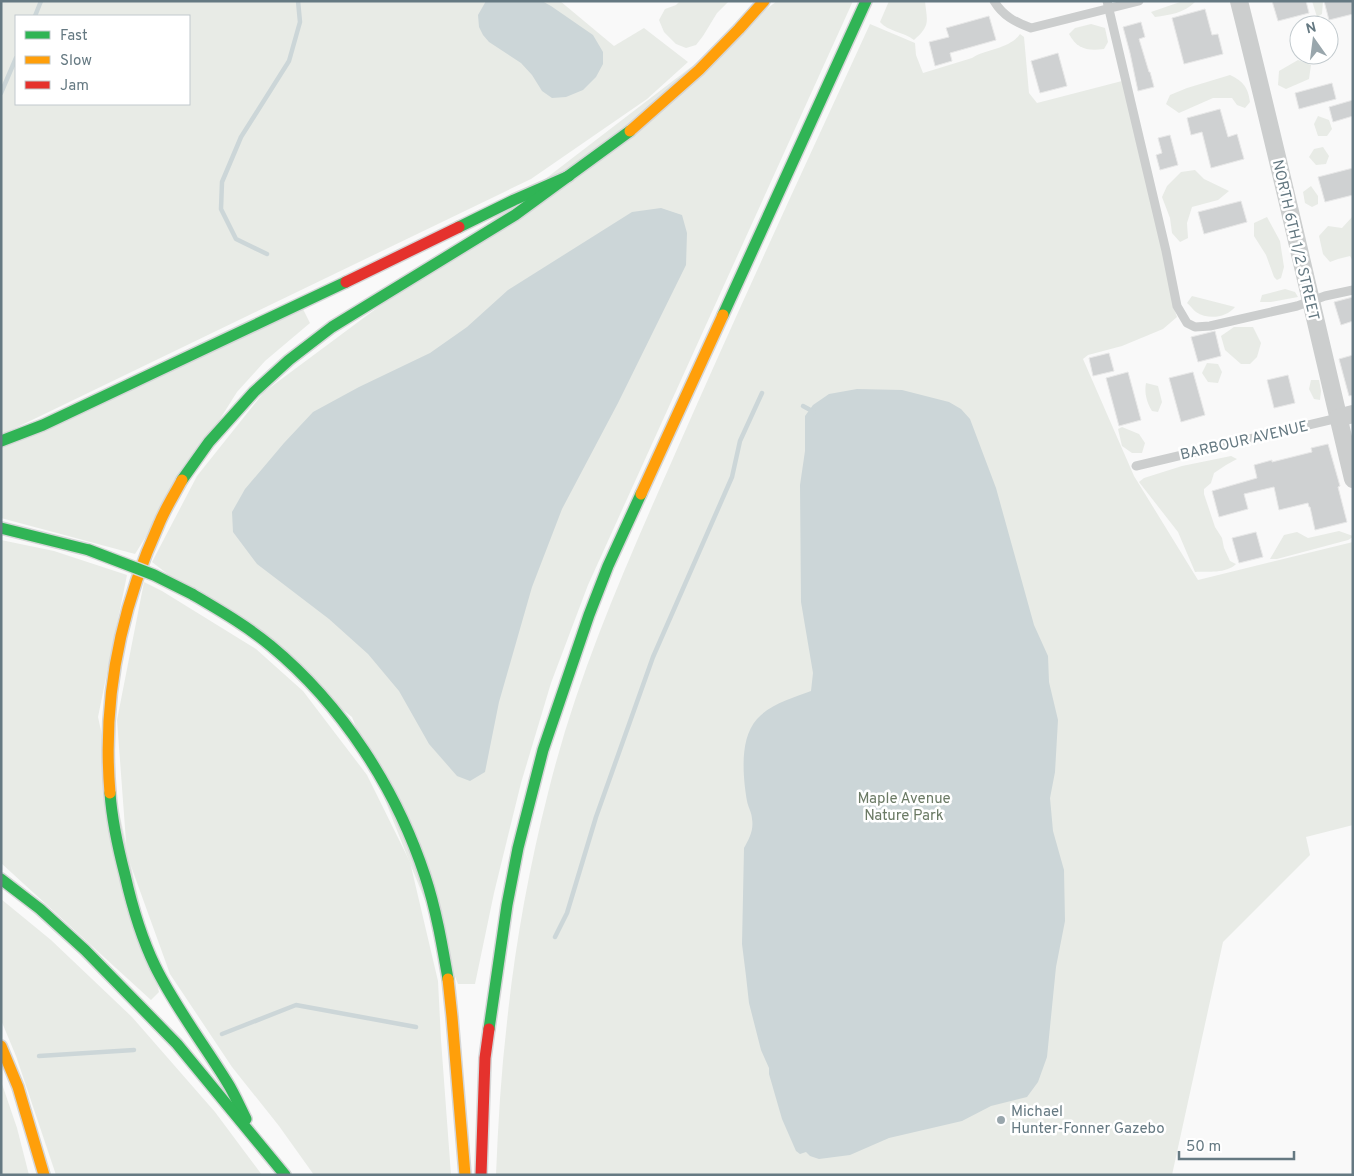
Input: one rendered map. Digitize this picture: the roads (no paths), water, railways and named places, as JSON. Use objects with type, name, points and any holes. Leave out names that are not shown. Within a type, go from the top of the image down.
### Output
[{"type":"main road","points":[[256,1138],[228,1083],[182,1014],[155,966],[143,938],[130,896],[111,810],[107,763],[109,710],[114,664],[126,613],[159,523],[183,479],[209,442],[254,392],[289,360],[332,327],[515,215],[626,134],[668,100],[700,70],[764,1]]},
{"type":"main road","points":[[481,1175],[485,1058],[494,986],[518,848],[543,750],[588,615],[608,566],[866,1]]},
{"type":"main road","points":[[1,441],[60,417],[330,290],[514,200],[569,176]]},
{"type":"main road","points":[[1,528],[89,550],[136,566],[165,579],[228,614],[271,646],[317,691],[369,759],[400,813],[425,875],[437,920],[450,995],[465,1175]]},
{"type":"main road","points":[[1,879],[40,909],[85,950],[177,1044],[285,1175]]},
{"type":"main road","points":[[1,1046],[18,1087],[44,1175]]},
{"type":"street","name":"NORTH 6TH 1/2 STREET","points":[[1239,1],[1271,127],[1310,302],[1345,416],[1353,479]]},
{"type":"lane","points":[[994,1],[1015,22],[1031,28],[1108,5],[1140,1]]},
{"type":"lane","points":[[1108,5],[1166,251],[1176,306],[1187,323],[1195,327],[1210,326],[1297,306],[1325,296],[1353,290]]},
{"type":"lane","name":"BARBOUR AVENUE","points":[[1136,466],[1345,416]]},
{"type":"waterway","points":[[35,15],[41,1]]},
{"type":"waterway","points":[[267,254],[236,239],[221,209],[222,182],[241,137],[289,61],[300,22],[298,1]]},
{"type":"waterway","points":[[1,93],[15,60]]},
{"type":"waterway","points":[[555,937],[567,913],[596,817],[653,657],[732,477],[740,441],[762,393]]},
{"type":"waterway","points":[[803,406],[814,412]]},
{"type":"waterway","points":[[222,1034],[296,1005],[416,1027]]},
{"type":"waterway","points":[[39,1056],[134,1050]]},
{"type":"place","name":"Michael Hunter-Fonner Gazebo","points":[[1001,1120]]},
{"type":"park label","name":"Maple Avenue Nature Park","points":[[904,806]]}]
